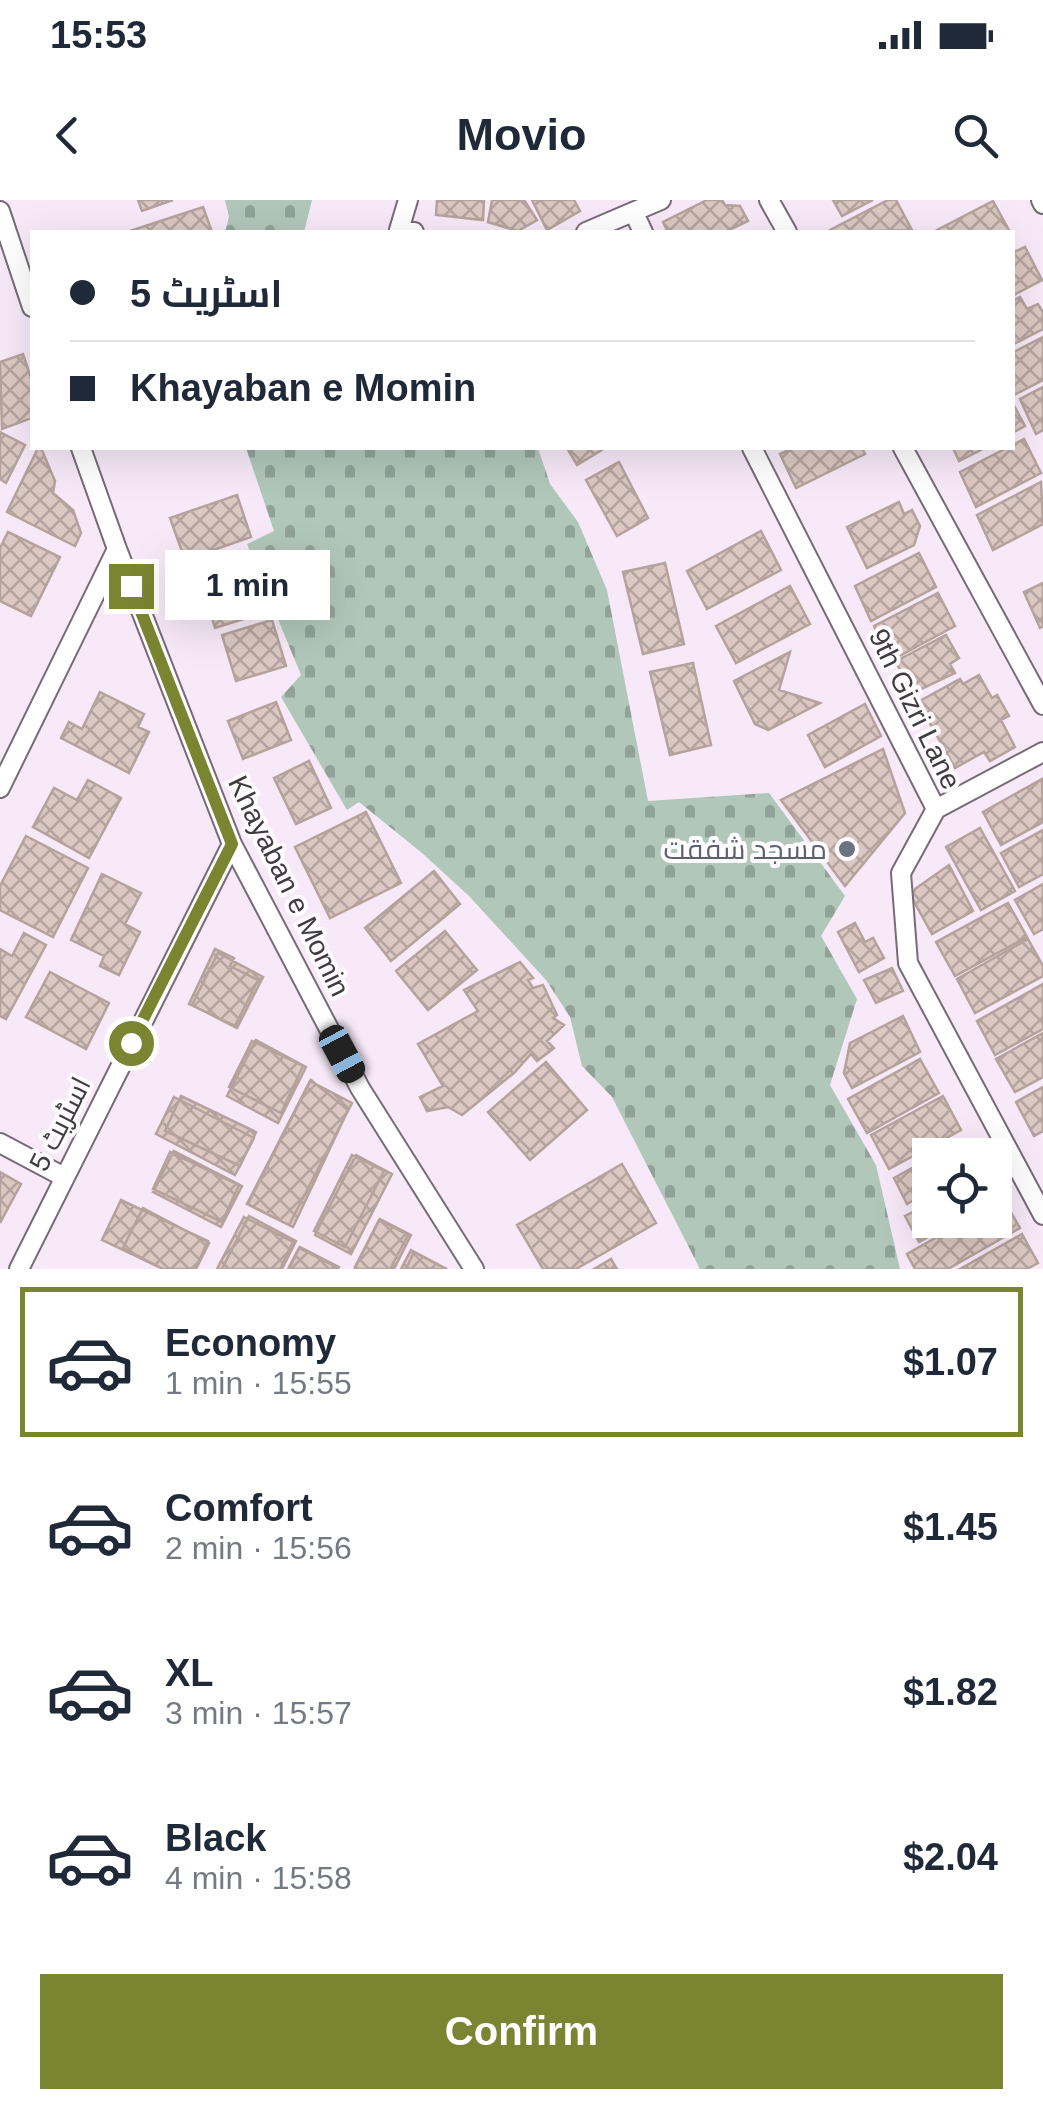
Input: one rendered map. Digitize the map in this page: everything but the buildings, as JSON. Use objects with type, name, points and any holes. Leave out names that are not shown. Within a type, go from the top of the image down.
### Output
[{"type":"street","points":[[399,230],[408,200]]},
{"type":"street","points":[[591,230],[661,200]]},
{"type":"street","points":[[769,200],[785,230]]},
{"type":"street","points":[[0,211],[4,243],[30,302]]},
{"type":"street","points":[[634,213],[643,230]]},
{"type":"street","name":"Khayaban e Momin","points":[[82,450],[116,549],[232,844],[360,1088],[474,1269]]},
{"type":"street","name":"9th Gizri Lane","points":[[753,450],[936,809],[902,873],[908,963],[1043,1214]]},
{"type":"street","points":[[904,450],[1043,705]]},
{"type":"street","points":[[0,788],[116,549]]},
{"type":"street","points":[[936,809],[1043,752]]},
{"type":"street","name":"اسٹریٹ 5","points":[[19,1269],[232,844]]},
{"type":"street","points":[[0,1143],[64,1176]]},
{"type":"green space","points":[[225,200],[312,200],[304,230],[226,230],[229,217]]},
{"type":"green space","points":[[247,450],[539,450],[550,484],[578,522],[607,590],[648,801],[769,793],[845,896],[821,936],[857,999],[830,1085],[876,1165],[900,1269],[700,1269],[612,1097],[582,1066],[570,1017],[546,980],[469,896],[422,853],[359,802],[347,810],[281,697],[301,675],[247,544],[274,531]]},
{"type":"place","name":"مسجد شفقت","points":[[847,849]]},
{"type":"route","points":[[131,586],[232,844],[131,1043]]}]
